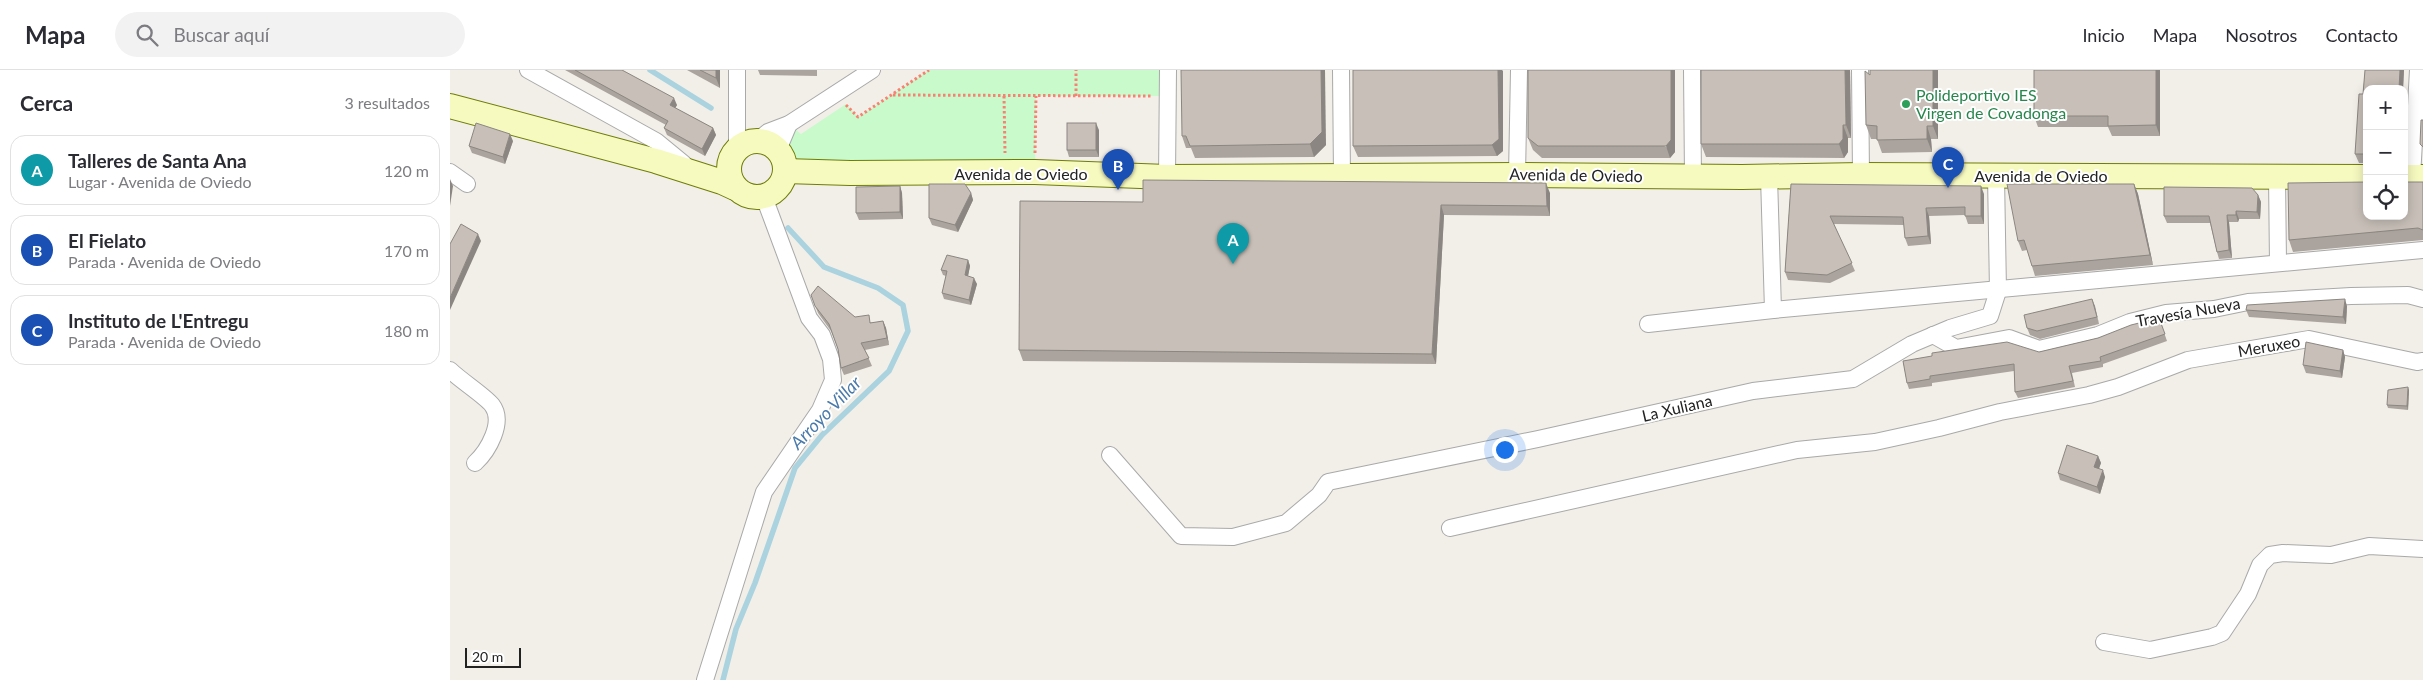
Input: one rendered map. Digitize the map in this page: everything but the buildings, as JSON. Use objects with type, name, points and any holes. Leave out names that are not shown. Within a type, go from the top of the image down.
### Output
[{"type":"street","points":[[528,70],[656,141],[684,164]]},
{"type":"street","points":[[656,161],[684,164],[754,161],[779,187],[764,197],[748,196],[754,161],[737,70]]},
{"type":"street","points":[[450,106],[656,161],[722,182],[754,161],[789,124],[872,70]]},
{"type":"street","points":[[1167,177],[1168,70]]},
{"type":"street","points":[[1341,70],[1342,176]]},
{"type":"street","points":[[1517,175],[1518,70]]},
{"type":"street","points":[[1692,70],[1694,177]]},
{"type":"street","points":[[1860,70],[1861,175]]},
{"type":"street","points":[[2413,178],[2418,141],[2418,70]]},
{"type":"street","name":"Avenida de Oviedo","points":[[754,161],[1005,173],[1035,172],[1167,177],[1517,175],[1694,177],[1861,175],[2363,177]]},
{"type":"street","points":[[450,172],[467,184]]},
{"type":"street","points":[[1996,176],[1998,291]]},
{"type":"street","points":[[1769,177],[1773,310]]},
{"type":"street","points":[[2277,177],[2278,263]]},
{"type":"street","points":[[705,680],[764,492],[820,410],[833,380],[831,359],[822,336],[809,318],[764,197]]},
{"type":"street","points":[[1648,324],[1773,310],[1998,291],[2423,250]]},
{"type":"street","name":"La Xuliana","points":[[1110,456],[1181,536],[1234,537],[1286,523],[1319,495],[1328,482],[1753,391],[1853,379],[1912,344],[1990,316],[1998,291]]},
{"type":"street","name":"Travesía Nueva","points":[[1933,335],[1956,348],[2009,338],[2039,350],[2098,335],[2130,322],[2166,313],[2214,309],[2248,302],[2408,295],[2423,299]]},
{"type":"street","name":"Meruxeo","points":[[1450,528],[1797,450],[1875,442],[2000,412],[2118,387],[2188,360],[2309,339],[2417,362],[2423,361]]},
{"type":"street","points":[[450,370],[492,405],[497,417],[493,438],[475,464]]},
{"type":"street","points":[[2104,642],[2150,650],[2222,633],[2248,594],[2260,565],[2270,556],[2283,553],[2331,555],[2369,546],[2423,549]]},
{"type":"path","points":[[838,109],[846,104],[858,117],[929,70]]},
{"type":"path","points":[[1076,70],[1076,96]]},
{"type":"path","points":[[893,95],[1168,96]]},
{"type":"path","points":[[1004,96],[1005,173]]},
{"type":"path","points":[[1035,172],[1036,96]]},
{"type":"green space","points":[[929,70],[1168,70],[1168,96],[1036,96],[1035,172],[785,163],[778,150],[789,124],[801,134],[846,104],[858,117]]},
{"type":"waterway","name":"Arroyo Villar","points":[[650,70],[711,108]]},
{"type":"waterway","name":"Arroyo Villar","points":[[723,680],[736,629],[755,583],[795,468],[822,435],[889,371],[908,331],[903,305],[878,288],[824,267],[788,228]]},
{"type":"place","name":"Polideportivo IES Virgen de Covadonga","points":[[1906,104]]},
{"type":"place","name":"Instituto de L'Entregu","points":[[1948,188]]},
{"type":"place","name":"El Fielato","points":[[1118,190]]},
{"type":"place","name":"Talleres de Santa Ana","points":[[1233,264]]}]
